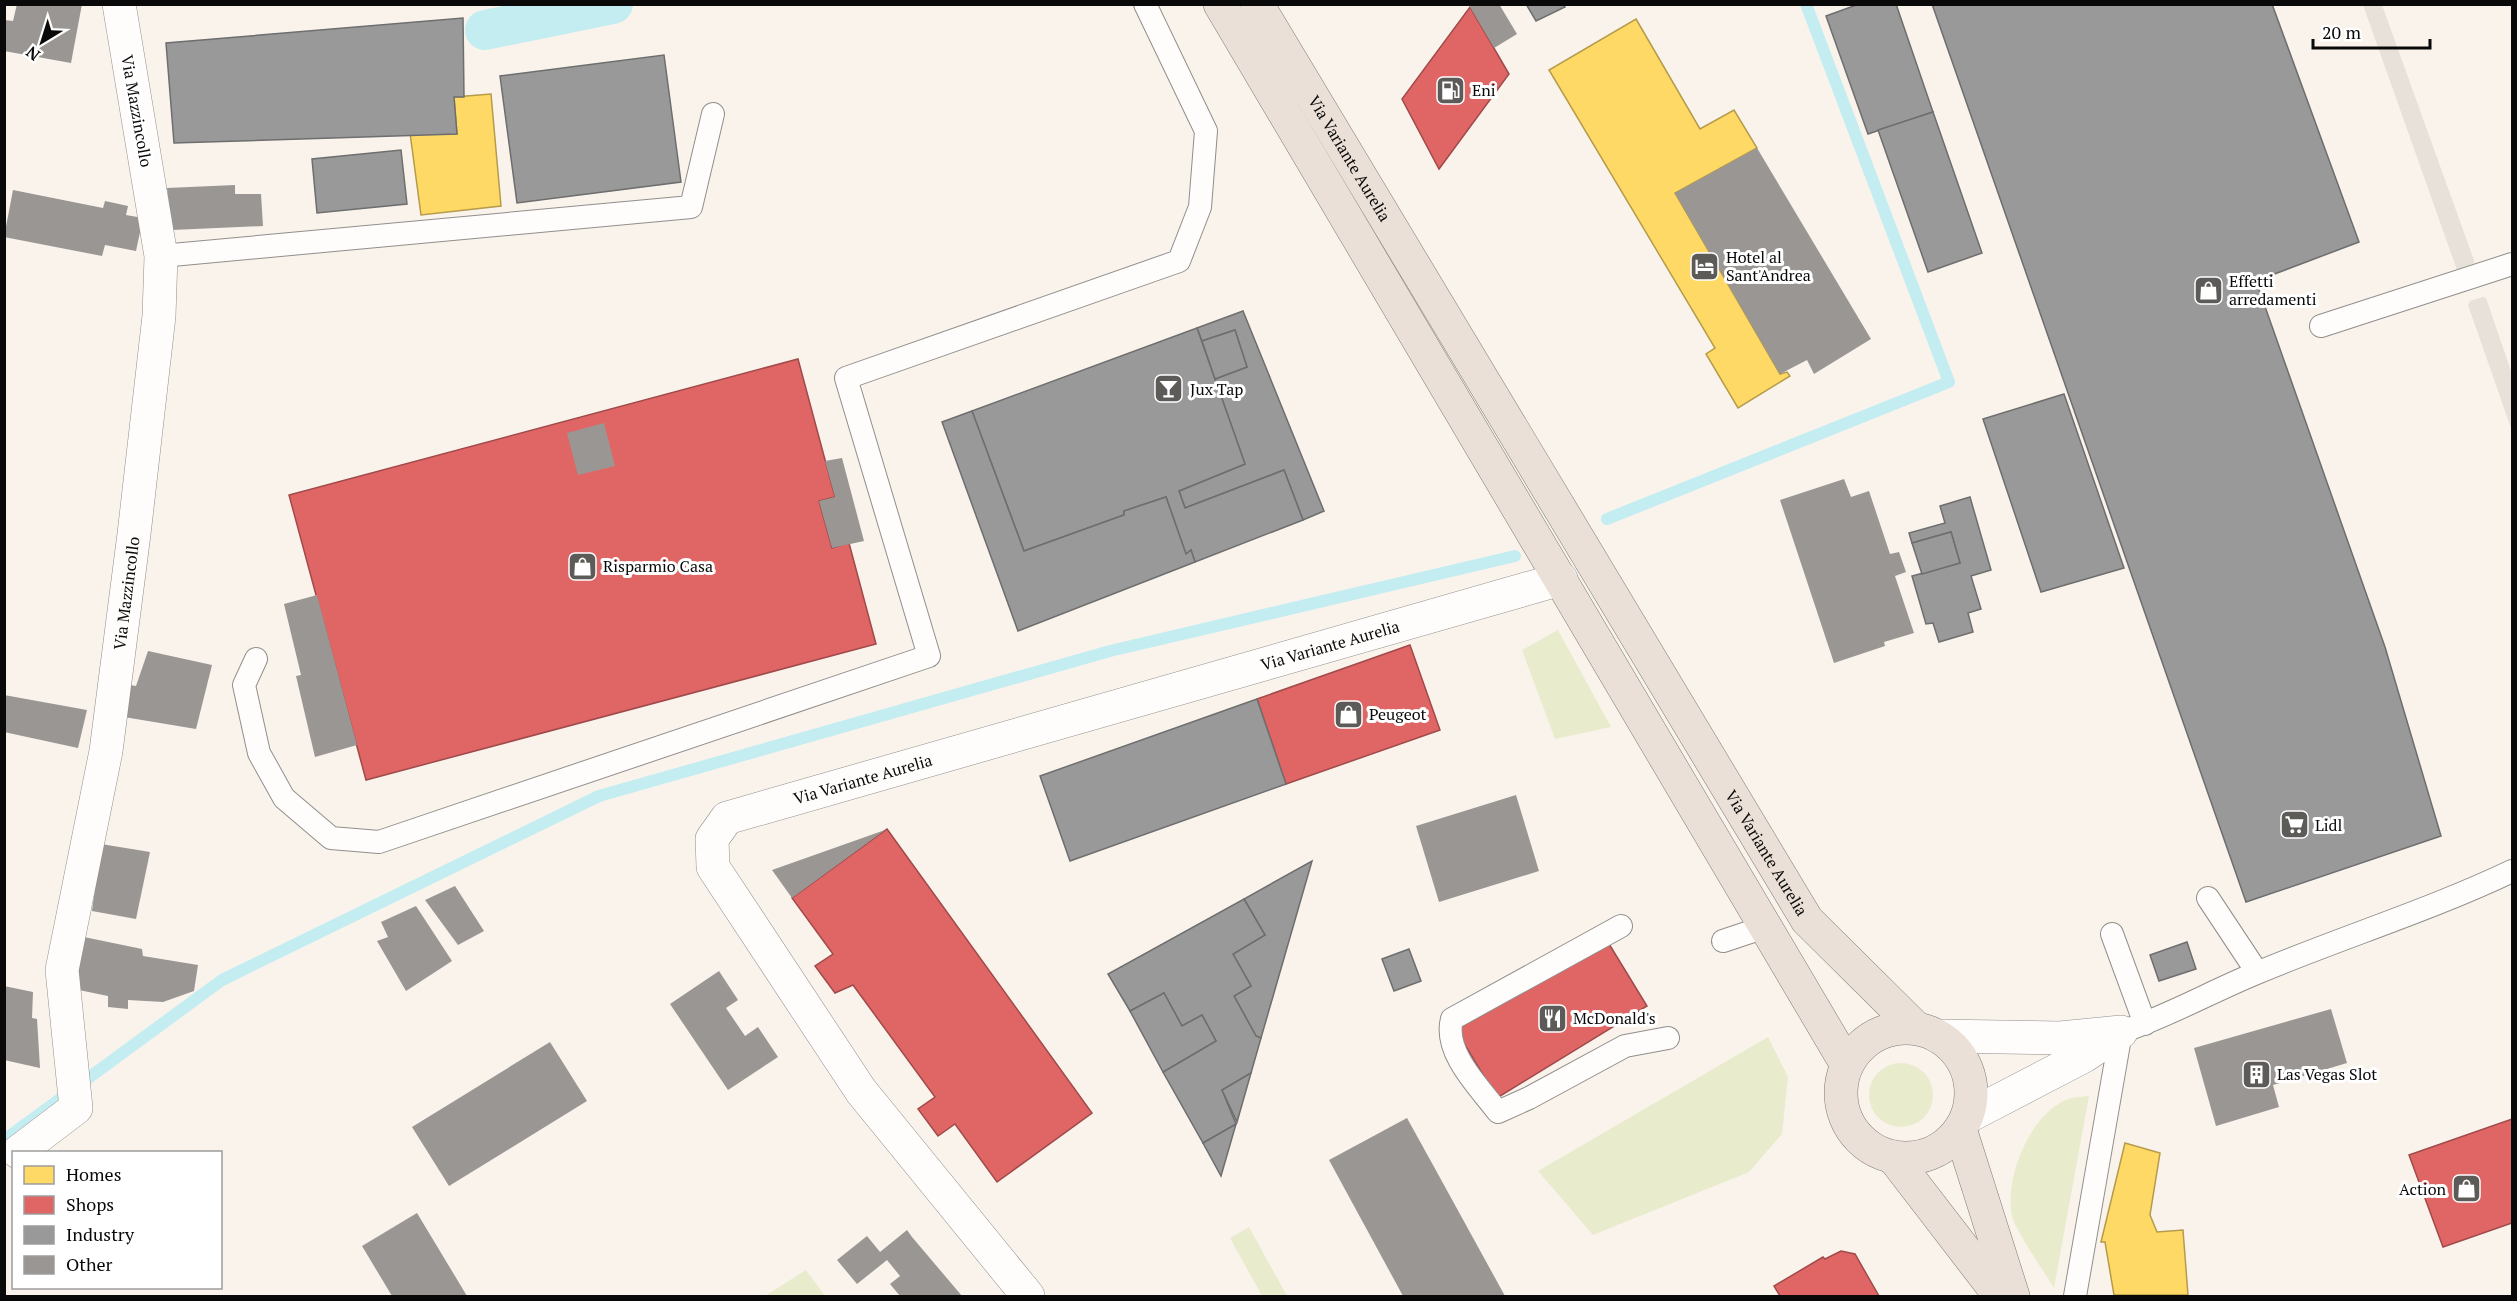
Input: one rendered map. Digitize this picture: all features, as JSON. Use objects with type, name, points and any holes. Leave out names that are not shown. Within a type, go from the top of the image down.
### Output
[{"type":"main road","name":"Via Variante Aurelia","points":[[1220,4],[1847,1065]]},
{"type":"main road","name":"Via Variante Aurelia","points":[[1257,4],[1807,920],[1927,1032],[1952,1047],[1967,1071],[1971,1098],[1963,1123],[2013,1296]]},
{"type":"main road","points":[[1927,1032],[1895,1028],[1875,1035],[1859,1048],[1847,1065],[1841,1083],[1846,1118],[1866,1144],[1893,1156],[1912,1157],[1931,1153],[1947,1144],[1963,1123]]},
{"type":"main road","points":[[1893,1156],[2000,1296]]},
{"type":"street","name":"Via Mazzincollo","points":[[19,1151],[76,1108],[62,970],[106,751],[159,316],[161,256],[119,4]]},
{"type":"street","name":"Via Variante Aurelia","points":[[1028,1296],[861,1091],[713,867],[712,838],[727,818],[1561,579]]},
{"type":"street","points":[[1927,1032],[2060,1038],[2133,1028]]},
{"type":"street","points":[[1963,1123],[2133,1028]]},
{"type":"lane","points":[[256,659],[244,685],[259,753],[284,798],[331,838],[379,842],[929,656],[846,378],[1179,261],[1200,207],[1206,131],[1145,4]]},
{"type":"lane","points":[[161,256],[691,207],[713,114]]},
{"type":"lane","points":[[2321,326],[2512,264]]},
{"type":"lane","points":[[2133,1028],[2258,972],[2472,890],[2512,871]]},
{"type":"lane","points":[[2208,897],[2258,972]]},
{"type":"lane","points":[[1620,926],[1452,1019],[1449,1029],[1454,1048],[1468,1072],[1498,1112],[1529,1098],[1625,1046],[1668,1038]]},
{"type":"lane","points":[[1723,941],[1765,927]]},
{"type":"lane","points":[[2075,1296],[2133,1028],[2112,934]]},
{"type":"green space","points":[[1558,630],[1611,727],[1555,739],[1522,650]]},
{"type":"green space","points":[[1768,1037],[1788,1077],[1782,1134],[1749,1172],[1593,1235],[1538,1171]]},
{"type":"green space","points":[[1901,1063],[1919,1069],[1927,1077],[1933,1095],[1927,1113],[1919,1121],[1901,1127],[1883,1121],[1875,1113],[1869,1095],[1875,1077],[1883,1069]]},
{"type":"green space","points":[[2089,1096],[2054,1288],[2014,1222],[2011,1201],[2012,1184],[2022,1149],[2041,1119],[2066,1100]]},
{"type":"green space","points":[[1249,1227],[1287,1296],[1262,1296],[1230,1238]]},
{"type":"green space","points":[[806,1270],[825,1296],[765,1296]]},
{"type":"shaded area","points":[[2363,5],[2382,5],[2475,263],[2457,270]]},
{"type":"shaded area","points":[[2486,298],[2512,374],[2512,431],[2468,305],[2470,301]]},
{"type":"building: Homes","points":[[1636,19],[1700,129],[1734,110],[1757,148],[1675,193],[1780,374],[1787,372],[1790,376],[1738,408],[1706,354],[1715,348],[1549,70]]},
{"type":"building: Homes","points":[[491,94],[501,206],[421,215],[410,133],[457,134],[454,97]]},
{"type":"building: Homes","points":[[2125,1143],[2160,1153],[2150,1215],[2157,1232],[2183,1230],[2188,1295],[2114,1295],[2105,1242],[2101,1242]]},
{"type":"building: Shops","points":[[1470,7],[1509,74],[1439,169],[1402,99]]},
{"type":"building: Shops","name":"Risparmio Casa","points":[[798,359],[835,497],[819,501],[832,548],[849,543],[876,644],[366,780],[289,495]]},
{"type":"building: Shops","name":"Peugeot","points":[[1410,645],[1440,730],[1286,784],[1257,699]]},
{"type":"building: Shops","points":[[887,829],[1092,1113],[997,1182],[955,1124],[938,1136],[918,1109],[935,1097],[853,985],[835,993],[815,966],[833,954],[792,898]]},
{"type":"building: Shops","name":"McDonald's","points":[[1606,939],[1647,1006],[1497,1098],[1456,1030]]},
{"type":"building: Shops","name":"Action","points":[[2512,1119],[2512,1223],[2443,1247],[2409,1155]]},
{"type":"building: Shops","points":[[1841,1251],[1855,1254],[1879,1296],[1780,1296],[1774,1286],[1823,1257],[1825,1259]]},
{"type":"building: Industry","points":[[1526,4],[1563,4],[1565,7],[1536,21]]},
{"type":"building: Industry","points":[[1859,4],[1896,4],[1933,112],[1868,134],[1826,16]]},
{"type":"building: Industry","points":[[1932,4],[2272,4],[2359,242],[2256,281],[2385,647],[2441,836],[2246,902]]},
{"type":"building: Industry","points":[[463,18],[464,97],[454,97],[457,134],[174,143],[166,43]]},
{"type":"building: Industry","points":[[664,55],[681,182],[517,203],[500,76]]},
{"type":"building: Industry","points":[[1933,112],[1982,253],[1928,272],[1878,130]]},
{"type":"building: Industry","points":[[401,150],[407,204],[317,213],[312,159]]},
{"type":"building: Industry","points":[[1243,311],[1324,511],[1303,520],[1284,470],[1185,508],[1179,491],[1245,464],[1215,379],[1247,367],[1235,330],[1202,341],[1197,328]]},
{"type":"building: Industry","points":[[1197,328],[1245,464],[1179,491],[1185,508],[1284,470],[1303,520],[1195,562],[1191,550],[1186,554],[1166,497],[1124,511],[1124,515],[1024,551],[972,411]]},
{"type":"building: Industry","points":[[1235,330],[1247,367],[1215,379],[1202,341]]},
{"type":"building: Industry","points":[[2064,394],[2124,568],[2041,592],[1983,419]]},
{"type":"building: Industry","points":[[972,411],[1024,551],[1124,515],[1124,511],[1166,497],[1186,554],[1191,550],[1195,562],[1018,631],[942,422]]},
{"type":"building: Industry","points":[[1970,497],[1991,570],[1971,576],[1981,609],[1968,613],[1973,632],[1939,642],[1933,623],[1926,624],[1912,576],[1960,563],[1951,532],[1912,543],[1909,533],[1945,523],[1940,506]]},
{"type":"building: Industry","points":[[1951,532],[1960,563],[1922,574],[1912,543]]},
{"type":"building: Industry","points":[[1257,699],[1286,784],[1070,861],[1040,776]]},
{"type":"building: Industry","points":[[1312,861],[1261,1038],[1256,1036],[1234,996],[1251,986],[1233,954],[1265,935],[1244,899]]},
{"type":"building: Industry","points":[[1244,899],[1265,935],[1233,954],[1251,986],[1234,996],[1256,1036],[1261,1038],[1251,1073],[1222,1090],[1236,1124],[1203,1143],[1163,1072],[1216,1041],[1202,1015],[1182,1026],[1164,993],[1130,1011],[1108,974]]},
{"type":"building: Industry","points":[[2187,942],[2196,969],[2159,981],[2150,955]]},
{"type":"building: Industry","points":[[1409,949],[1421,981],[1394,991],[1382,959]]},
{"type":"building: Industry","points":[[1164,993],[1182,1026],[1202,1015],[1216,1041],[1163,1072],[1130,1011]]},
{"type":"building: Industry","points":[[1251,1073],[1237,1122],[1222,1090]]},
{"type":"building: Industry","points":[[1236,1124],[1221,1176],[1203,1143]]},
{"type":"building: Other","points":[[17,4],[82,4],[71,63],[4,51],[4,20],[13,21]]},
{"type":"building: Other","points":[[1475,4],[1499,4],[1517,34],[1494,48],[1470,7]]},
{"type":"building: Other","points":[[1757,148],[1871,339],[1814,374],[1807,360],[1780,374],[1675,193]]},
{"type":"building: Other","points":[[235,185],[235,194],[261,194],[263,226],[172,230],[167,188]]},
{"type":"building: Other","points":[[13,190],[103,208],[105,201],[128,206],[126,215],[143,218],[136,251],[105,245],[102,256],[4,237]]},
{"type":"building: Other","points":[[604,423],[615,466],[578,475],[567,433]]},
{"type":"building: Other","points":[[842,458],[864,541],[832,548],[819,501],[835,497],[825,461]]},
{"type":"building: Other","points":[[1844,479],[1851,497],[1869,491],[1890,554],[1899,552],[1906,572],[1895,576],[1914,633],[1884,642],[1885,646],[1834,663],[1780,500]]},
{"type":"building: Other","points":[[317,595],[357,745],[315,757],[296,676],[301,675],[284,604]]},
{"type":"building: Other","points":[[148,651],[212,665],[196,729],[124,717],[130,685],[136,686]]},
{"type":"building: Other","points":[[4,695],[87,710],[78,748],[4,732]]},
{"type":"building: Other","points":[[1516,795],[1539,871],[1439,902],[1416,826]]},
{"type":"building: Other","points":[[885,830],[792,898],[772,870]]},
{"type":"building: Other","points":[[101,844],[150,852],[136,919],[92,911]]},
{"type":"building: Other","points":[[455,886],[484,931],[458,945],[425,900]]},
{"type":"building: Other","points":[[416,906],[452,961],[406,991],[377,941],[388,937],[381,922]]},
{"type":"building: Other","points":[[84,937],[142,949],[143,956],[198,965],[194,991],[163,1002],[128,1000],[128,1009],[108,1007],[108,996],[74,989]]},
{"type":"building: Other","points":[[719,971],[738,1000],[726,1008],[745,1036],[758,1027],[778,1057],[728,1090],[670,1004]]},
{"type":"building: Other","points":[[4,986],[33,992],[32,1018],[37,1019],[40,1068],[4,1060]]},
{"type":"building: Other","name":"Las Vegas Slot","points":[[2331,1009],[2347,1063],[2273,1085],[2279,1107],[2216,1126],[2194,1048]]},
{"type":"building: Other","points":[[550,1042],[587,1101],[449,1186],[412,1127]]},
{"type":"building: Other","points":[[1407,1118],[1505,1296],[1403,1296],[1329,1160]]},
{"type":"building: Other","points":[[417,1213],[467,1296],[392,1296],[362,1246]]},
{"type":"building: Other","points":[[907,1230],[962,1296],[900,1296],[890,1284],[900,1276],[887,1260],[857,1284],[837,1260],[867,1236],[880,1252]]},
{"type":"waterway","points":[[485,30],[613,4]]},
{"type":"waterway","points":[[1607,519],[1949,382],[1806,4]]},
{"type":"waterway","points":[[4,1140],[222,980],[599,796],[1110,651],[1515,556]]},
{"type":"place","name":"Eni","points":[[1451,90]]},
{"type":"place","name":"Hotel al Sant'Andrea","points":[[1705,266]]},
{"type":"place","name":"Effetti arredamenti","points":[[2208,290]]},
{"type":"place","name":"Jux Tap","points":[[1169,389]]},
{"type":"place","name":"Risparmio Casa","points":[[582,566]]},
{"type":"place","name":"Peugeot","points":[[1348,714]]},
{"type":"place","name":"Lidl","points":[[2294,825]]},
{"type":"place","name":"McDonald's","points":[[1552,1018]]},
{"type":"place","name":"Las Vegas Slot","points":[[2256,1074]]},
{"type":"place","name":"Action","points":[[2467,1189]]}]
